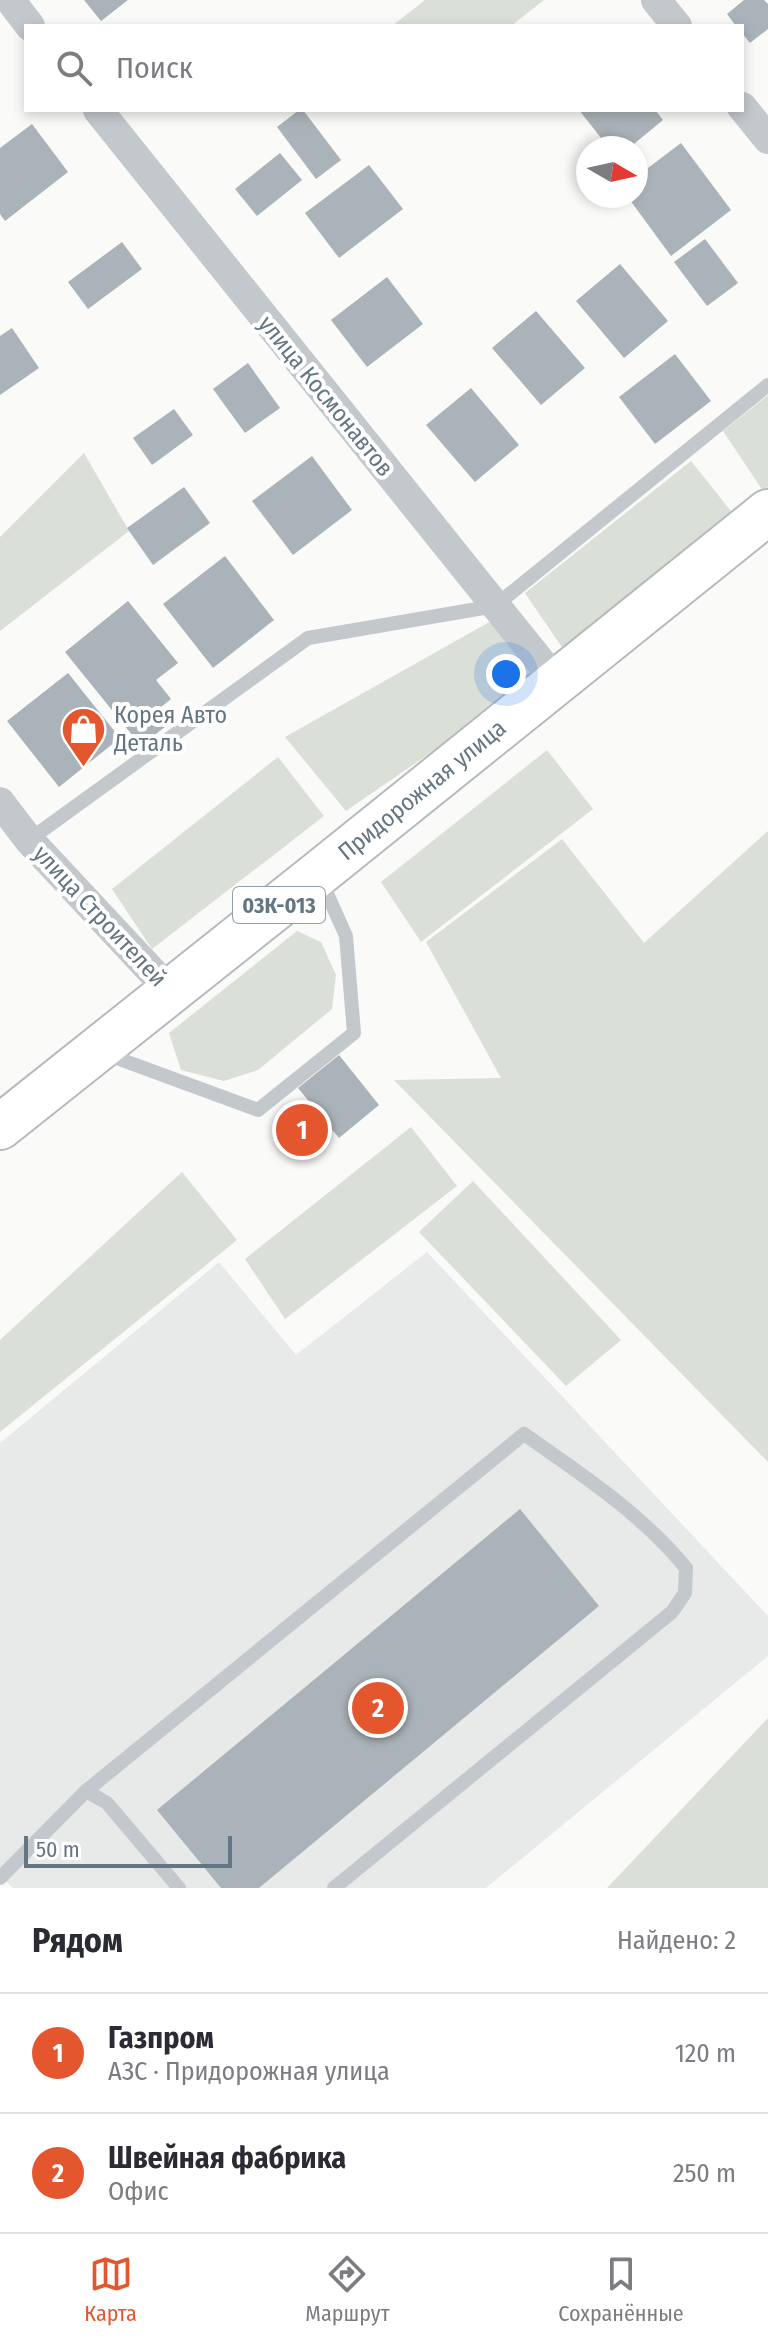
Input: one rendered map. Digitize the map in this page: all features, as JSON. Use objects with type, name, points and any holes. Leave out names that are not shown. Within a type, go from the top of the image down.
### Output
[{"type":"main road","name":"Придорожная улица","points":[[0,1127],[768,512]]},
{"type":"street","points":[[10,0],[28,24]]},
{"type":"street","points":[[656,0],[675,24]]},
{"type":"street","points":[[744,109],[768,139]]},
{"type":"street","name":"улица Космонавтов","points":[[100,112],[556,681]]},
{"type":"street","name":"улица Строителей","points":[[0,802],[29,840],[171,992]]},
{"type":"lane","points":[[29,840],[308,638],[495,606],[768,385]]},
{"type":"lane","points":[[95,1051],[258,1110],[354,1033],[346,936],[318,874]]},
{"type":"lane","points":[[0,1878],[86,1791],[524,1434],[590,1480],[664,1541],[686,1568],[685,1593],[672,1612],[334,1888]]},
{"type":"lane","points":[[86,1791],[107,1803],[179,1888]]},
{"type":"shaded area","points":[[425,0],[544,0],[514,24],[395,24]]},
{"type":"shaded area","points":[[768,395],[768,487],[763,491],[723,431]]},
{"type":"shaded area","points":[[84,453],[129,531],[0,631],[0,537]]},
{"type":"shaded area","points":[[691,461],[738,520],[566,653],[525,593]]},
{"type":"shaded area","points":[[493,620],[539,678],[346,811],[285,737]]},
{"type":"shaded area","points":[[547,750],[593,809],[421,942],[381,882]]},
{"type":"shaded area","points":[[278,757],[324,816],[152,949],[112,889]]},
{"type":"shaded area","points":[[768,831],[768,1462],[394,1080],[501,1078],[426,942],[562,839],[644,943]]},
{"type":"shaded area","points":[[297,931],[321,942],[336,975],[332,1009],[258,1070],[224,1081],[181,1070],[169,1033]]},
{"type":"shaded area","points":[[411,1127],[457,1186],[285,1319],[245,1259]]},
{"type":"shaded area","points":[[182,1172],[237,1240],[0,1432],[0,1340]]},
{"type":"shaded area","points":[[473,1181],[621,1340],[566,1386],[419,1232]]},
{"type":"shaded area","points":[[427,1252],[768,1616],[768,1656],[486,1888],[13,1888],[0,1876],[0,1443],[219,1262],[296,1355]]},
{"type":"shaded area","points":[[768,1718],[768,1888],[607,1888]]},
{"type":"building","points":[[84,0],[128,0],[101,21]]},
{"type":"building","points":[[744,0],[764,0],[768,4],[768,29],[750,43],[744,36],[744,24],[734,24],[727,14]]},
{"type":"building","points":[[296,112],[305,112],[341,160],[316,179],[277,127]]},
{"type":"building","points":[[581,112],[657,112],[663,120],[644,136],[600,136]]},
{"type":"building","points":[[32,124],[68,172],[5,221],[0,214],[0,148]]},
{"type":"building","points":[[681,143],[731,210],[671,256],[636,208],[648,208],[648,168]]},
{"type":"building","points":[[280,153],[302,180],[257,216],[235,189]]},
{"type":"building","points":[[369,165],[403,209],[339,258],[305,213]]},
{"type":"building","points":[[705,239],[738,283],[707,306],[674,262]]},
{"type":"building","points":[[122,242],[142,269],[88,309],[68,282]]},
{"type":"building","points":[[620,264],[668,321],[624,358],[576,301]]},
{"type":"building","points":[[387,277],[423,324],[367,367],[331,320]]},
{"type":"building","points":[[536,311],[585,368],[541,405],[492,348]]},
{"type":"building","points":[[12,328],[39,368],[0,395],[0,336]]},
{"type":"building","points":[[675,354],[711,401],[655,444],[619,397]]},
{"type":"building","points":[[248,363],[280,408],[245,433],[213,389]]},
{"type":"building","points":[[471,388],[519,445],[475,482],[426,425]]},
{"type":"building","points":[[174,409],[193,435],[152,465],[133,438]]},
{"type":"building","points":[[312,456],[352,510],[293,555],[252,501]]},
{"type":"building","points":[[184,487],[210,523],[153,565],[127,528]]},
{"type":"building","points":[[225,556],[274,620],[213,668],[163,604]]},
{"type":"building","points":[[128,601],[178,663],[156,680],[171,699],[155,712],[166,726],[141,746],[65,652]]},
{"type":"building","points":[[68,673],[120,738],[59,787],[7,721]]},
{"type":"building","points":[[339,1055],[379,1105],[339,1138],[298,1088]]},
{"type":"building","points":[[520,1509],[599,1606],[259,1888],[221,1888],[157,1810]]},
{"type":"place","name":"Корея Авто Деталь","points":[[83,768]]},
{"type":"place","name":"Газпром","points":[[302,1130]]},
{"type":"place","name":"Швейная фабрика","points":[[378,1708]]}]
